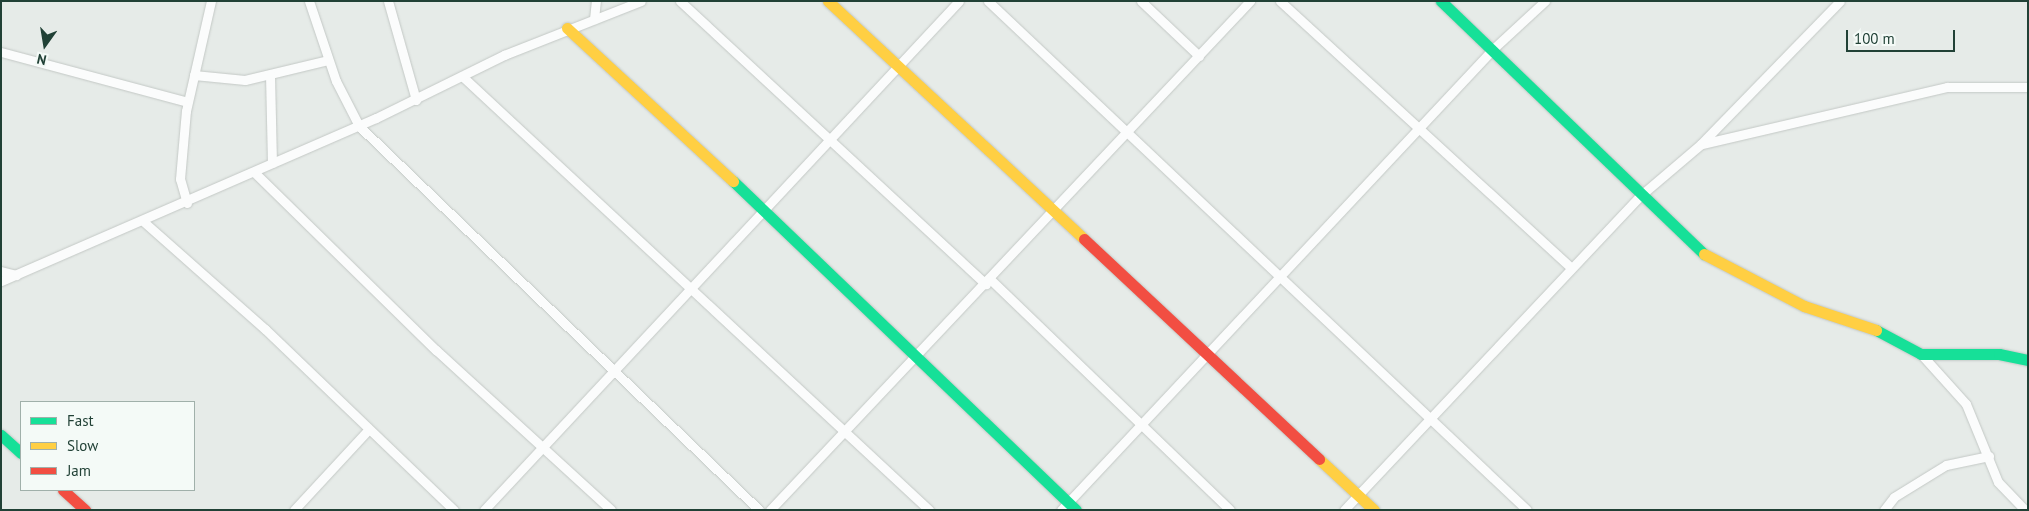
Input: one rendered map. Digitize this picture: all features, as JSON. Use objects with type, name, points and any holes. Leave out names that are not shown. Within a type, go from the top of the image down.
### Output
[{"type":"street","points":[[186,203],[180,179],[187,102],[211,1]]},
{"type":"street","points":[[309,1],[328,60],[359,126],[759,510]]},
{"type":"street","points":[[388,1],[416,100]]},
{"type":"street","points":[[594,19],[596,1]]},
{"type":"street","points":[[1,282],[144,222],[272,163],[359,126],[567,28],[641,1]]},
{"type":"street","points":[[680,1],[1142,423],[1230,510]]},
{"type":"street","points":[[828,1],[1210,353],[1374,510]]},
{"type":"street","points":[[484,510],[615,372],[691,288],[764,214],[959,1]]},
{"type":"street","points":[[988,1],[1528,510]]},
{"type":"street","points":[[1141,1],[1200,56]]},
{"type":"street","points":[[770,510],[1056,210],[1250,1]]},
{"type":"street","points":[[1280,1],[1571,268]]},
{"type":"street","points":[[1440,1],[1493,48],[1640,196],[1722,266],[1754,277],[1804,306],[1888,334],[1921,354],[1966,404],[1998,482],[2026,510]]},
{"type":"street","points":[[567,28],[612,65],[1068,507],[1142,423],[1210,353],[1493,48],[1545,1]]},
{"type":"street","points":[[1344,510],[1430,416],[1640,196],[1701,144],[1840,1]]},
{"type":"street","points":[[1,52],[187,102]]},
{"type":"street","points":[[194,75],[232,81],[270,75],[328,60]]},
{"type":"street","points":[[270,75],[272,163]]},
{"type":"street","points":[[462,76],[929,510]]},
{"type":"street","points":[[1701,144],[1947,88],[2028,87]]},
{"type":"street","points":[[254,172],[436,350],[544,445],[610,510]]},
{"type":"street","points":[[144,222],[454,510]]},
{"type":"street","points":[[1,271],[16,275]]},
{"type":"street","points":[[1921,354],[1999,354],[2028,360]]},
{"type":"street","points":[[294,510],[368,429]]},
{"type":"street","points":[[1,435],[20,451]]},
{"type":"street","points":[[1884,510],[1894,497],[1946,465],[1988,456]]},
{"type":"street","points":[[64,491],[85,510]]},
{"type":"traffic: fast","points":[[1441,1],[1704,254]]},
{"type":"traffic: fast","points":[[733,181],[1076,510]]},
{"type":"traffic: fast","points":[[1876,330],[1921,354],[1999,354],[2028,360]]},
{"type":"traffic: fast","points":[[1,435],[20,452]]},
{"type":"traffic: slow","points":[[828,1],[1084,239]]},
{"type":"traffic: slow","points":[[567,28],[733,181]]},
{"type":"traffic: slow","points":[[1704,254],[1804,306],[1876,330]]},
{"type":"traffic: slow","points":[[1319,459],[1374,510]]},
{"type":"traffic: jam","points":[[1084,239],[1319,459]]},
{"type":"traffic: jam","points":[[64,491],[85,510]]}]
